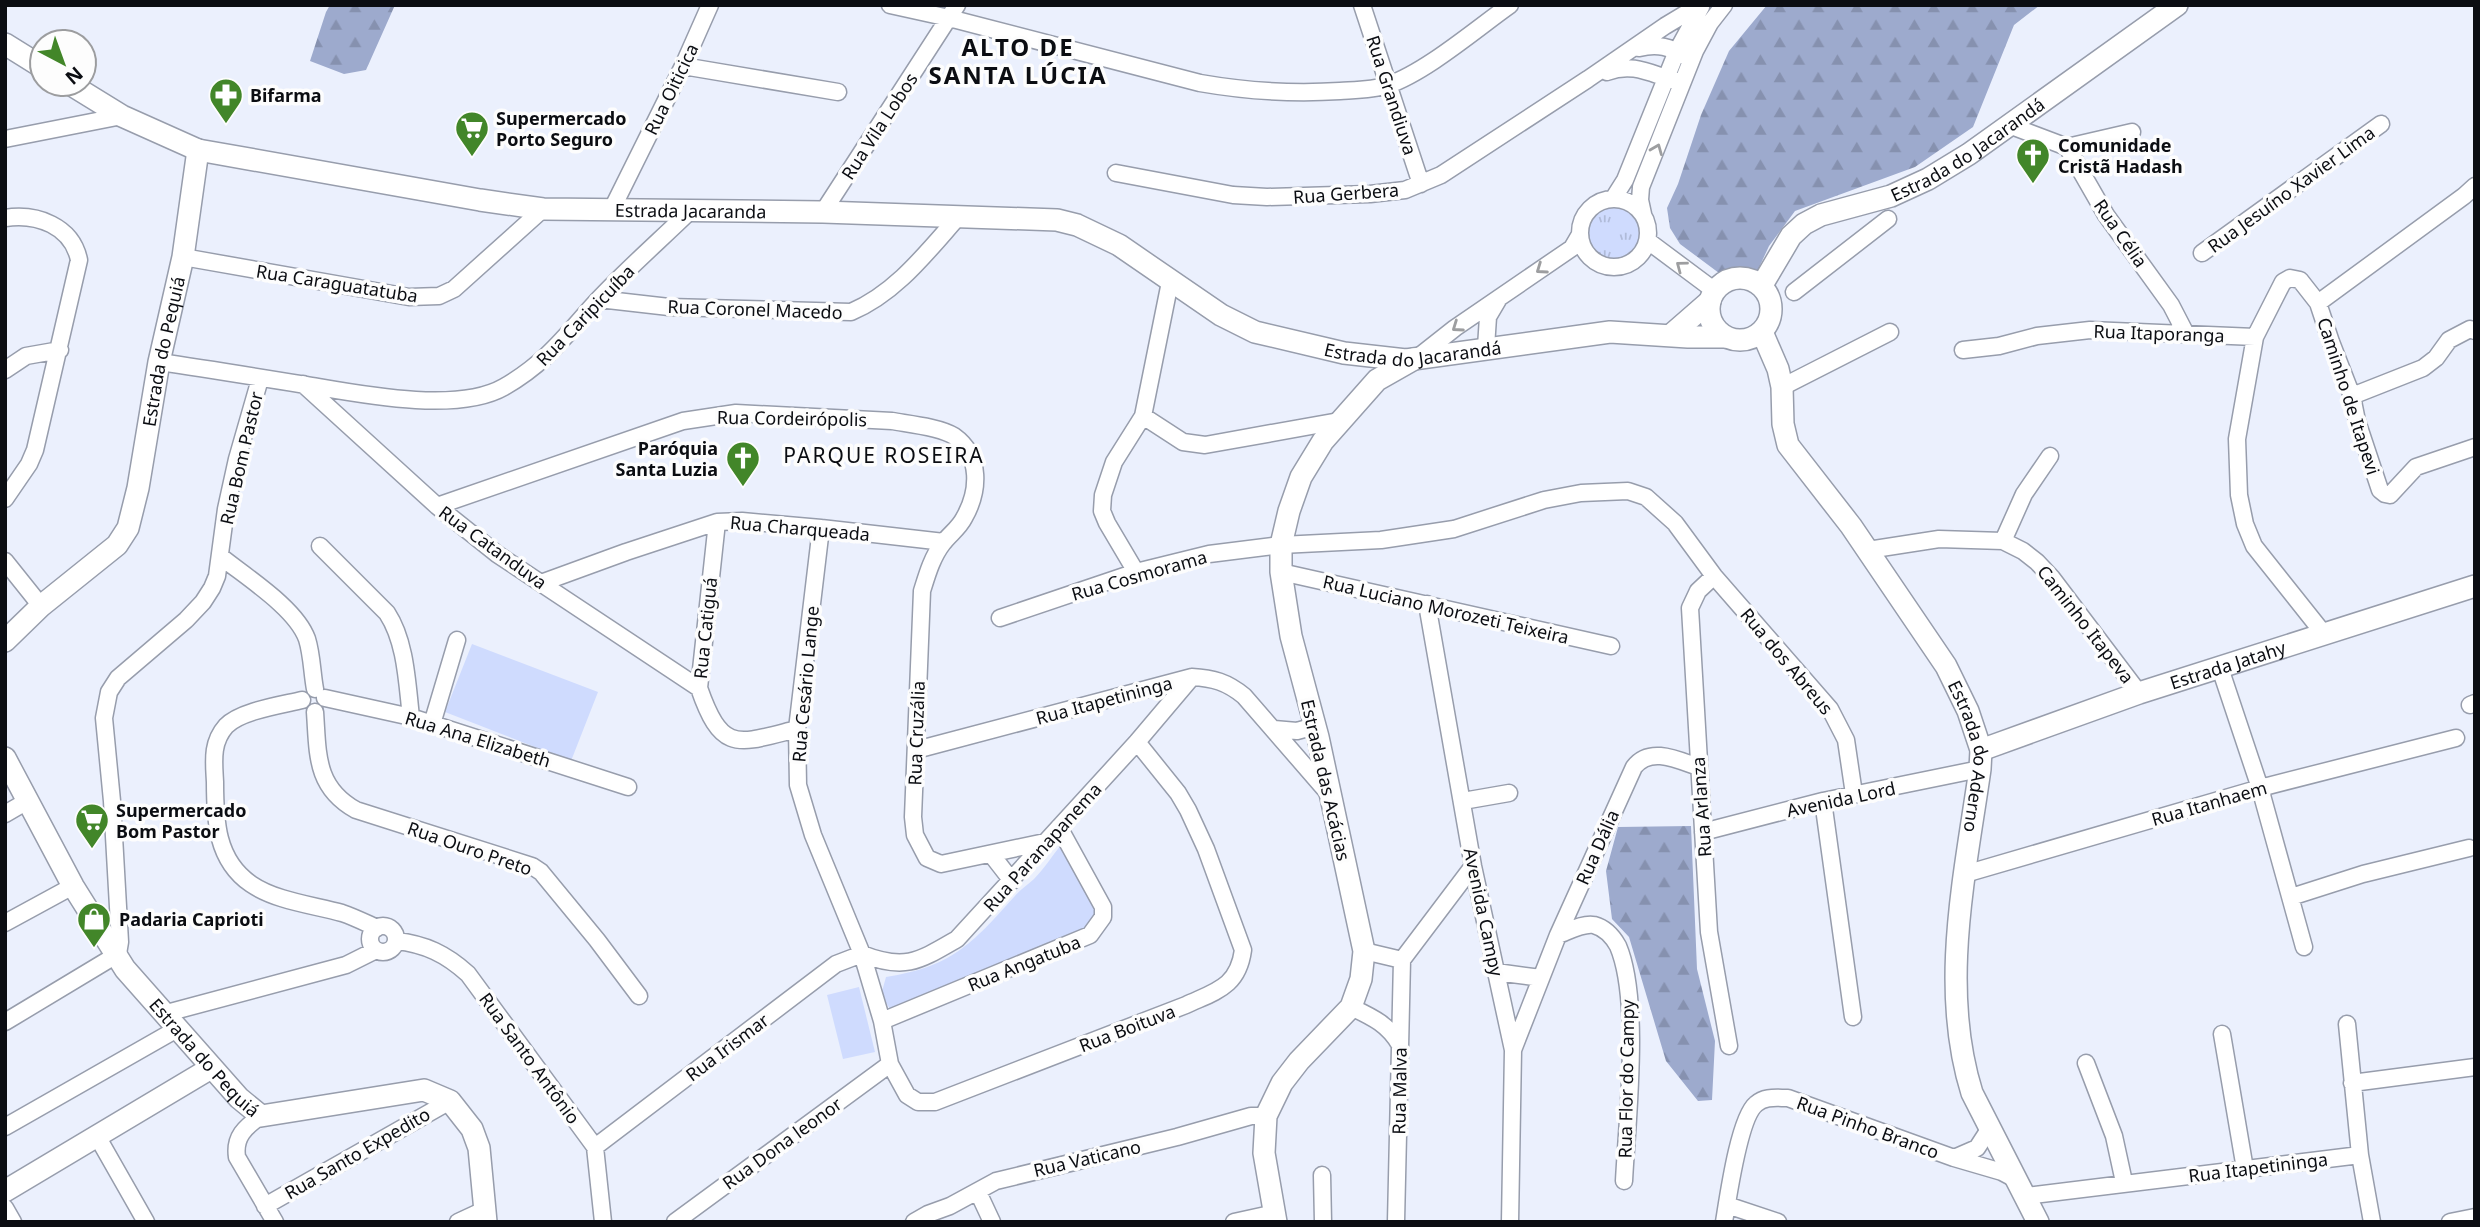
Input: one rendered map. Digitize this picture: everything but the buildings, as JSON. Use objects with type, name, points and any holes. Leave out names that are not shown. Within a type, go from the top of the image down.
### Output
[{"type":"main road","name":"Estrada do Jacarandá","points":[[1762,285],[1791,236],[1812,219],[1891,196],[1928,179],[2009,125],[2177,5]]},
{"type":"main road","points":[[5,44],[28,58]]},
{"type":"main road","points":[[93,98],[122,116],[198,150]]},
{"type":"main road","name":"Estrada Jacaranda","points":[[198,150],[451,196],[543,209],[823,212],[1057,220],[1077,225],[1119,245],[1170,282]]},
{"type":"main road","name":"Estrada do Pequiá","points":[[5,640],[41,606],[117,545],[128,528],[138,488],[159,362],[183,257],[198,150]]},
{"type":"main road","points":[[1671,334],[1712,296],[1732,278],[1753,279],[1762,285],[1769,296],[1772,309],[1769,321],[1762,332],[1751,339],[1725,337],[1711,322],[1712,296]]},
{"type":"main road","name":"Estrada do Jacarandá","points":[[1170,282],[1221,315],[1255,332],[1344,353],[1406,360],[1610,332],[1725,337]]},
{"type":"main road","name":"Estrada do Aderno","points":[[1762,332],[1778,369],[1782,387],[1783,424],[1788,445],[1868,550],[1946,666],[1968,711],[1980,759],[1958,922],[1956,1013],[1966,1074],[1972,1093],[2038,1222]]},
{"type":"main road","name":"Estrada das Acácias","points":[[1276,1217],[1264,1153],[1266,1116],[1282,1083],[1299,1061],[1351,1007],[1361,979],[1364,951],[1315,726],[1291,636],[1281,572],[1281,545],[1301,477],[1323,441],[1377,380],[1416,358]]},
{"type":"main road","name":"Estrada Jatahy","points":[[1980,759],[2139,693],[2475,586]]},
{"type":"main road","name":"Estrada do Pequiá","points":[[5,758],[73,886],[125,969],[211,1068],[239,1098],[261,1116],[424,1090],[450,1101]]},
{"type":"main road","points":[[6,1191],[211,1068]]},
{"type":"main road","points":[[450,1101],[472,1129],[479,1148],[486,1215]]},
{"type":"street","name":"Rua Oiticica","points":[[612,209],[710,5]]},
{"type":"street","points":[[890,5],[953,12],[1159,73],[1236,89],[1283,92],[1366,90],[1388,85],[1423,67],[1510,5]]},
{"type":"street","name":"Rua Grandiuva","points":[[1362,5],[1421,184]]},
{"type":"street","points":[[1613,199],[1625,180],[1666,78],[1701,5]]},
{"type":"street","name":"Rua Gerbera","points":[[1116,173],[1233,195],[1267,197],[1370,194],[1405,190],[1441,175],[1665,26],[1701,5]]},
{"type":"street","points":[[1579,236],[1587,256],[1595,263],[1616,268],[1636,260],[1648,241],[1640,200],[1641,187],[1692,60],[1710,23],[1724,5]]},
{"type":"street","name":"Rua Vila Lobos","points":[[823,212],[953,12]]},
{"type":"street","name":"Rua Gerbera","points":[[1630,51],[1651,45],[1664,46],[1692,60]]},
{"type":"street","points":[[683,66],[838,92]]},
{"type":"street","name":"Rua Gerbera","points":[[1588,79],[1626,67],[1643,69],[1683,83]]},
{"type":"street","points":[[5,139],[122,116]]},
{"type":"street","name":"Rua Jesuíno Xavier Lima","points":[[2202,253],[2381,124]]},
{"type":"street","points":[[2009,125],[2067,147],[2132,132]]},
{"type":"street","name":"Rua Célia","points":[[2067,147],[2106,215],[2171,305],[2186,334]]},
{"type":"street","points":[[2318,303],[2475,186]]},
{"type":"street","points":[[1416,358],[1572,248],[1579,236],[1580,225],[1592,206],[1613,199],[1630,203],[1643,214]]},
{"type":"street","name":"Rua Caraguatatuba","points":[[183,257],[409,298],[432,297],[454,289],[543,209]]},
{"type":"street","name":"Rua Caripicuíba","points":[[159,362],[351,393],[412,399],[471,399],[486,396],[526,374],[552,354],[599,299],[689,212]]},
{"type":"street","name":"Rua Coronel Macedo","points":[[599,299],[669,307],[851,312],[870,304],[900,279],[959,216]]},
{"type":"street","points":[[5,218],[30,219],[57,226],[77,249],[79,260],[35,450],[29,464],[5,499]]},
{"type":"street","points":[[1794,292],[1888,219]]},
{"type":"street","points":[[1648,241],[1712,296]]},
{"type":"street","name":"Caminho de Itapevi","points":[[2255,337],[2283,282],[2290,278],[2300,280],[2318,303],[2352,396],[2379,490],[2385,495],[2390,495],[2399,488],[2416,467],[2475,447]]},
{"type":"street","points":[[1136,572],[1107,523],[1102,511],[1103,495],[1114,462],[1143,416],[1170,282]]},
{"type":"street","points":[[1486,347],[1488,317],[1499,298]]},
{"type":"street","points":[[2352,396],[2423,368],[2436,358],[2449,340],[2470,329],[2475,331]]},
{"type":"street","name":"Rua Itaporanga","points":[[1963,350],[2090,330],[2255,337]]},
{"type":"street","points":[[1782,387],[1890,332]]},
{"type":"street","points":[[2255,337],[2238,439],[2241,510],[2254,546],[2324,634]]},
{"type":"street","points":[[5,370],[26,356],[60,350]]},
{"type":"street","name":"Rua Bom Pastor","points":[[118,954],[119,915],[104,718],[108,692],[118,678],[152,651],[203,602],[217,576],[236,458],[260,379]]},
{"type":"street","name":"Rua Catanduva","points":[[303,384],[437,506],[497,554],[699,688]]},
{"type":"street","name":"Rua Cordeirópolis","points":[[437,506],[694,418],[736,413],[872,420],[913,424],[946,433],[953,436],[969,453],[976,469],[974,493],[961,524],[944,542]]},
{"type":"street","points":[[1143,416],[1183,442],[1205,445],[1339,421]]},
{"type":"street","points":[[2003,541],[2020,500],[2050,456]]},
{"type":"street","name":"Rua Cosmorama","points":[[1000,618],[1136,572],[1209,554],[1281,545],[1381,540],[1454,529],[1544,500],[1581,493],[1628,491],[1646,497],[1675,523],[1714,576]]},
{"type":"street","name":"Rua Charqueada","points":[[541,583],[717,522],[742,521],[944,542]]},
{"type":"street","name":"Rua Catiguá","points":[[717,522],[699,688],[713,724],[723,735],[740,740],[797,729]]},
{"type":"street","name":"Rua Cesário Lange","points":[[821,528],[797,729],[798,786],[813,835],[862,954]]},
{"type":"street","name":"Caminho Itapeva","points":[[1868,550],[1939,539],[2003,541],[2023,551],[2037,562],[2139,693]]},
{"type":"street","name":"Rua Cruzália","points":[[944,542],[932,562],[922,592],[913,817],[915,835],[927,858],[941,864],[1045,842]]},
{"type":"street","points":[[320,546],[387,613],[393,623],[400,642],[411,717]]},
{"type":"street","points":[[220,556],[287,610],[302,628],[309,647],[320,693],[322,709],[307,711],[302,700],[304,693],[320,693]]},
{"type":"street","points":[[5,561],[41,606]]},
{"type":"street","name":"Rua Luciano Morozeti Teixeira","points":[[1281,572],[1611,646]]},
{"type":"street","name":"Rua Arlanza","points":[[1714,576],[1698,591],[1690,608],[1709,932],[1730,1046]]},
{"type":"street","name":"Rua dos Abreus","points":[[1714,576],[1829,709],[1846,740],[1854,794]]},
{"type":"street","name":"Avenida Campy","points":[[1427,604],[1464,801],[1473,866],[1513,1050],[1510,1222]]},
{"type":"street","points":[[432,724],[457,640]]},
{"type":"street","points":[[2220,668],[2260,788],[2304,947]]},
{"type":"street","name":"Rua Itapetininga","points":[[916,750],[1192,677],[1213,678],[1233,687],[1244,696],[1329,794]]},
{"type":"street","name":"Rua Paranapanema","points":[[862,954],[885,963],[904,964],[957,939],[1137,742],[1192,677]]},
{"type":"street","name":"Rua Ana Elizabeth","points":[[320,693],[411,717],[628,787]]},
{"type":"street","points":[[5,1127],[170,1022],[346,965],[376,950],[389,951],[396,941],[393,930],[385,926],[377,928],[344,914],[265,892],[248,882],[232,866],[221,844],[215,820],[213,749],[221,734],[227,725],[237,719],[262,709],[302,700]]},
{"type":"street","name":"Rua Ouro Preto","points":[[315,712],[322,776],[338,798],[356,810],[533,866],[541,872],[597,940],[639,996]]},
{"type":"street","points":[[1274,729],[1290,732],[1315,726]]},
{"type":"street","name":"Rua Itanhaem","points":[[1965,874],[2260,788],[2456,738]]},
{"type":"street","name":"Rua Boituva","points":[[862,954],[882,1021],[890,1065],[907,1095],[918,1102],[935,1102],[1186,1005],[1226,986],[1240,967],[1243,950],[1206,849],[1178,793],[1137,742]]},
{"type":"street","name":"Rua Dália","points":[[1513,1050],[1558,935],[1627,779],[1639,760],[1648,756],[1659,756],[1698,767]]},
{"type":"street","name":"Avenida Lord","points":[[1703,832],[1980,759]]},
{"type":"street","points":[[1464,801],[1509,793]]},
{"type":"street","points":[[5,814],[29,800]]},
{"type":"street","points":[[1823,801],[1853,1017]]},
{"type":"street","name":"Rua Angatuba","points":[[882,1021],[1090,935],[1103,917],[1103,907],[1059,827]]},
{"type":"street","points":[[2291,897],[2363,874],[2469,848]]},
{"type":"street","points":[[992,854],[1012,881]]},
{"type":"street","points":[[1364,951],[1402,960],[1473,866]]},
{"type":"street","points":[[5,923],[73,886]]},
{"type":"street","name":"Rua Flor do Campy","points":[[1558,935],[1592,925],[1612,937],[1623,965],[1629,1008],[1624,1181]]},
{"type":"street","points":[[376,950],[370,938],[377,928]]},
{"type":"street","name":"Rua Santo Antônio","points":[[396,941],[428,946],[467,974],[595,1147]]},
{"type":"street","points":[[5,1021],[118,954]]},
{"type":"street","name":"Rua Irismar","points":[[595,1147],[836,964],[862,954]]},
{"type":"street","name":"Rua Malva","points":[[1396,1222],[1402,960]]},
{"type":"street","points":[[1496,972],[1541,978]]},
{"type":"street","points":[[1351,1007],[1380,1021],[1392,1031],[1400,1045]]},
{"type":"street","points":[[2347,1024],[2360,1155],[2372,1222]]},
{"type":"street","points":[[2222,1034],[2245,1169]]},
{"type":"street","points":[[2086,1063],[2115,1136],[2124,1182]]},
{"type":"street","name":"Rua Dona leonor","points":[[675,1222],[890,1065]]},
{"type":"street","points":[[2352,1083],[2475,1067]]},
{"type":"street","name":"Rua Pinho Branco","points":[[1724,1222],[1747,1116],[1758,1101],[1770,1097],[1788,1098],[1954,1158],[2002,1172],[2021,1188]]},
{"type":"street","name":"Rua Santo Expedito","points":[[265,1206],[450,1101]]},
{"type":"street","points":[[261,1116],[247,1125],[236,1146],[237,1157],[275,1222]]},
{"type":"street","name":"Rua Vaticano","points":[[914,1222],[996,1181],[1251,1116],[1266,1116]]},
{"type":"street","points":[[1954,1158],[1977,1148],[1990,1128]]},
{"type":"street","points":[[97,1136],[146,1222]]},
{"type":"street","points":[[595,1147],[603,1222]]},
{"type":"street","name":"Rua Itapetininga","points":[[2021,1188],[2124,1182],[2360,1155]]},
{"type":"street","points":[[1322,1175],[1323,1222]]},
{"type":"street","points":[[978,1192],[992,1222]]},
{"type":"street","points":[[1727,1205],[1777,1222]]},
{"type":"street","points":[[5,1208],[13,1222]]},
{"type":"street","points":[[458,1222],[486,1215]]},
{"type":"street","points":[[1234,1222],[1276,1217]]},
{"type":"street","points":[[2450,1222],[2475,1217]]},
{"type":"green space","points":[[330,5],[395,5],[366,70],[344,74],[310,61]]},
{"type":"green space","points":[[1767,5],[2040,5],[2014,25],[1973,127],[1915,167],[1795,211],[1769,246],[1757,272],[1733,280],[1680,244],[1670,228],[1667,208],[1701,115],[1729,51]]},
{"type":"green space","points":[[1614,207],[1624,209],[1632,215],[1638,223],[1638,243],[1632,251],[1624,257],[1614,259],[1604,257],[1596,251],[1590,243],[1588,233],[1590,223],[1596,215],[1604,209]]},
{"type":"green space","points":[[472,644],[598,692],[571,761],[445,712]]},
{"type":"green space","points":[[1691,826],[1697,969],[1715,1041],[1712,1100],[1698,1101],[1666,1061],[1629,937],[1612,919],[1606,871],[1618,827]]},
{"type":"green space","points":[[1061,845],[1099,913],[1095,923],[935,993],[890,1009],[881,995],[886,977],[928,967],[959,951],[1034,879]]},
{"type":"green space","points":[[859,987],[875,1052],[843,1059],[827,995]]},
{"type":"place","name":"Bifarma","points":[[226,125]]},
{"type":"place","name":"Supermercado Porto Seguro","points":[[472,158]]},
{"type":"place","name":"Comunidade Cristã Hadash","points":[[2033,185]]},
{"type":"place","name":"Paróquia Santa Luzia","points":[[743,488]]},
{"type":"place","name":"Supermercado Bom Pastor","points":[[92,850]]},
{"type":"place","name":"Padaria Caprioti","points":[[94,949]]},
{"type":"district","name":"ALTO DE SANTA LÚCIA","points":[[1018,60]]},
{"type":"district","name":"PARQUE ROSEIRA","points":[[884,455]]}]
